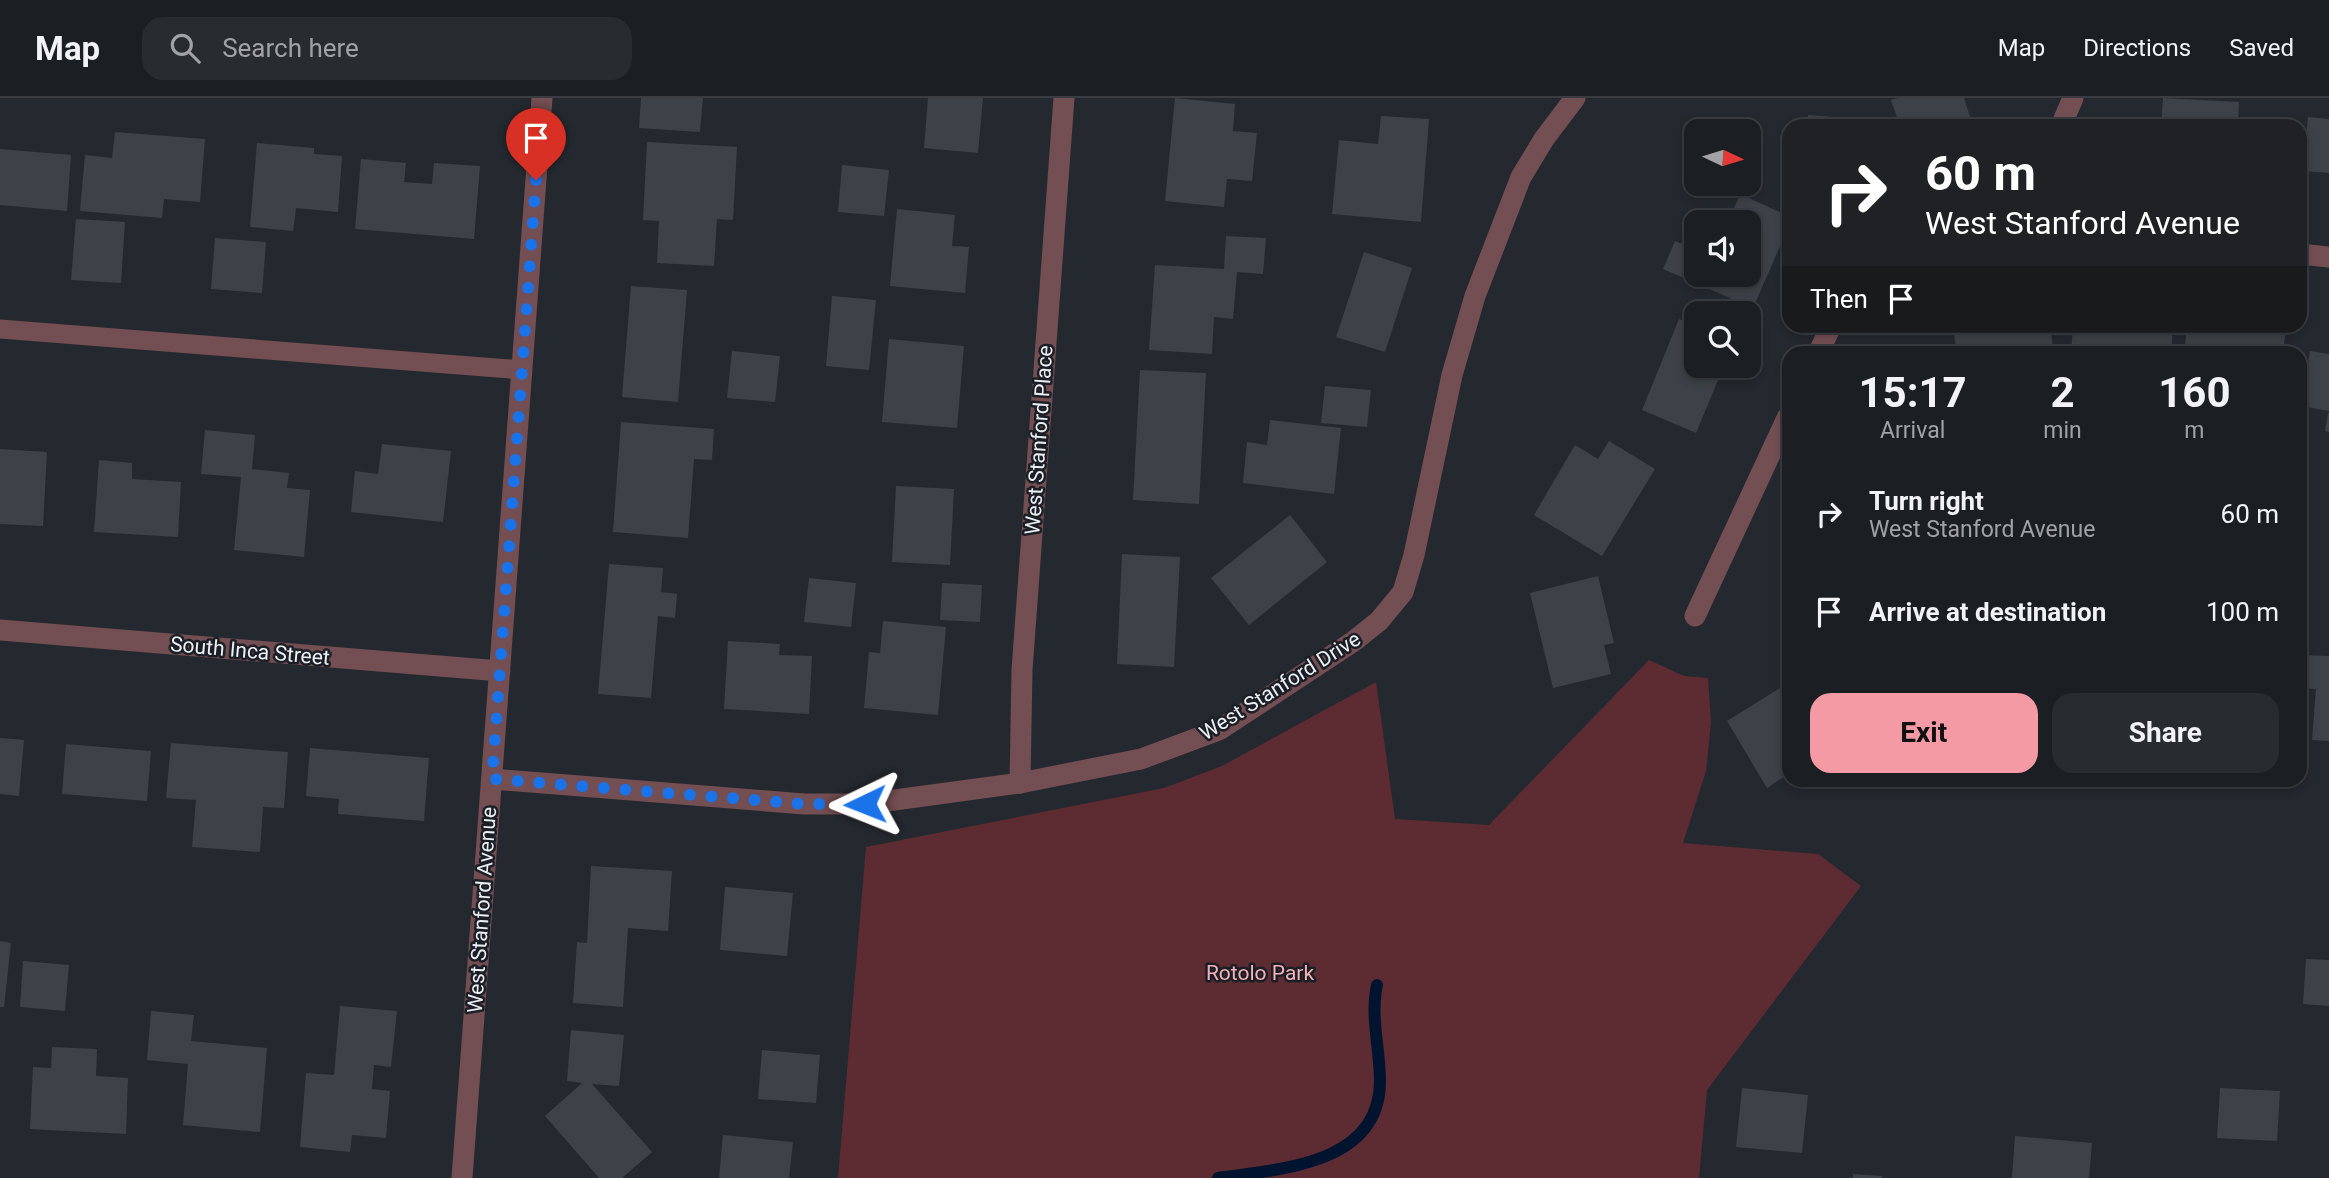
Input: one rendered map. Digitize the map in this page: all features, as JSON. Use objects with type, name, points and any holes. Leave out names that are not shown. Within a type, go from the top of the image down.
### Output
[{"type":"street","name":"West Stanford Avenue","points":[[462,1178],[542,98]]},
{"type":"street","name":"West Stanford Place","points":[[1020,783],[1022,670],[1064,98]]},
{"type":"street","name":"West Stanford Drive","points":[[492,779],[834,805],[889,802],[1020,783],[1141,759],[1219,730],[1354,641],[1388,612],[1403,592],[1409,577],[1452,375],[1502,221],[1538,148],[1575,98]]},
{"type":"street","points":[[2064,119],[2073,98]]},
{"type":"street","points":[[2307,255],[2329,257]]},
{"type":"street","points":[[1695,616],[1782,429]]},
{"type":"street","name":"South Inca Street","points":[[0,630],[500,671]]},
{"type":"lane","points":[[0,330],[522,370]]},
{"type":"green space","name":"Rotolo Park","points":[[1649,660],[1684,676],[1708,678],[1711,723],[1706,771],[1683,843],[1818,854],[1861,886],[1707,1090],[1699,1178],[838,1178],[866,847],[1164,788],[1222,766],[1376,682],[1395,819],[1489,825]]},
{"type":"building","points":[[641,98],[703,98],[700,132],[639,128]]},
{"type":"building","points":[[928,98],[983,98],[978,153],[924,148]]},
{"type":"building","points":[[1175,98],[1235,104],[1233,131],[1257,133],[1252,181],[1227,179],[1224,207],[1165,201]]},
{"type":"building","points":[[1964,98],[1971,119],[1898,119],[1891,100]]},
{"type":"building","points":[[2163,98],[2239,102],[2238,119],[2162,119]]},
{"type":"building","points":[[1808,115],[1847,118],[1847,119],[1808,119]]},
{"type":"building","points":[[1381,116],[1429,119],[1421,222],[1332,214],[1339,140],[1378,144]]},
{"type":"building","points":[[2308,117],[2329,119],[2329,173],[2307,171]]},
{"type":"building","points":[[115,132],[205,139],[200,202],[164,199],[162,218],[80,211],[85,155],[112,158]]},
{"type":"building","points":[[647,142],[737,147],[733,220],[717,219],[714,266],[657,263],[659,221],[643,220]]},
{"type":"building","points":[[257,143],[314,148],[314,154],[342,156],[338,212],[296,208],[293,231],[250,227]]},
{"type":"building","points":[[0,149],[71,155],[67,211],[0,205]]},
{"type":"building","points":[[361,159],[406,163],[404,182],[432,184],[434,163],[480,166],[474,239],[355,229]]},
{"type":"building","points":[[842,165],[889,170],[884,216],[838,212]]},
{"type":"building","points":[[1739,196],[1744,196],[1782,213],[1782,242],[1756,301],[1737,301],[1705,287],[1761,287],[1761,210],[1733,210]]},
{"type":"building","points":[[897,209],[955,215],[952,246],[969,247],[965,293],[890,286]]},
{"type":"building","points":[[76,219],[125,222],[121,283],[71,280]]},
{"type":"building","points":[[1226,236],[1266,238],[1263,274],[1237,272],[1233,319],[1214,317],[1212,354],[1149,350],[1155,265],[1224,269]]},
{"type":"building","points":[[215,238],[266,242],[262,293],[211,289]]},
{"type":"building","points":[[1675,241],[1684,245],[1684,278],[1663,269]]},
{"type":"building","points":[[1364,252],[1412,268],[1385,352],[1336,337]]},
{"type":"building","points":[[631,286],[687,290],[678,402],[622,397]]},
{"type":"building","points":[[832,296],[876,300],[869,370],[826,366]]},
{"type":"building","points":[[1679,319],[1684,321],[1684,378],[1719,378],[1696,433],[1642,410]]},
{"type":"building","points":[[1954,333],[2051,333],[2053,346],[1956,346]]},
{"type":"building","points":[[2072,333],[2173,333],[2172,346],[2072,346]]},
{"type":"building","points":[[2186,333],[2285,335],[2284,346],[2185,346]]},
{"type":"building","points":[[889,339],[964,346],[957,428],[882,422]]},
{"type":"building","points":[[732,351],[780,356],[775,402],[727,398]]},
{"type":"building","points":[[2310,351],[2329,354],[2329,411],[2307,407]]},
{"type":"building","points":[[1140,370],[1206,373],[1199,504],[1133,500]]},
{"type":"building","points":[[1325,386],[1371,390],[1367,427],[1321,423]]},
{"type":"building","points":[[2329,413],[2329,432],[2325,431]]},
{"type":"building","points":[[1270,420],[1341,428],[1334,494],[1243,483],[1247,442],[1267,445]]},
{"type":"building","points":[[621,422],[714,429],[712,460],[694,459],[688,538],[613,532]]},
{"type":"building","points":[[205,430],[255,435],[252,469],[289,473],[287,488],[310,490],[304,557],[234,550],[241,477],[201,474]]},
{"type":"building","points":[[1609,441],[1655,469],[1602,556],[1534,515],[1575,445],[1598,459]]},
{"type":"building","points":[[382,444],[451,451],[443,522],[351,512],[355,471],[378,474]]},
{"type":"building","points":[[0,449],[47,452],[43,526],[0,524]]},
{"type":"building","points":[[99,460],[132,463],[132,479],[181,482],[178,537],[94,532]]},
{"type":"building","points":[[896,486],[954,489],[950,565],[892,562]]},
{"type":"building","points":[[1290,515],[1327,562],[1249,625],[1211,578]]},
{"type":"building","points":[[1122,554],[1180,557],[1174,667],[1117,664]]},
{"type":"building","points":[[609,564],[663,568],[661,592],[677,594],[675,618],[658,616],[651,698],[598,694]]},
{"type":"building","points":[[1598,576],[1614,643],[1604,645],[1611,674],[1553,688],[1530,593]]},
{"type":"building","points":[[809,578],[856,583],[851,627],[804,622]]},
{"type":"building","points":[[942,583],[982,585],[980,622],[940,620]]},
{"type":"building","points":[[883,621],[946,627],[938,715],[864,708],[869,652],[880,653]]},
{"type":"building","points":[[728,641],[780,644],[779,655],[812,656],[809,714],[724,709]]},
{"type":"building","points":[[2307,655],[2329,656],[2329,741],[2312,740],[2316,689],[2307,688]]},
{"type":"building","points":[[1782,687],[1782,778],[1767,788],[1727,721]]},
{"type":"building","points":[[0,738],[24,740],[19,796],[0,794]]},
{"type":"building","points":[[171,743],[288,752],[284,808],[263,807],[260,852],[192,847],[196,800],[166,798]]},
{"type":"building","points":[[66,744],[151,751],[147,801],[62,794]]},
{"type":"building","points":[[310,748],[429,758],[424,821],[338,814],[339,799],[306,796]]},
{"type":"building","points":[[591,866],[672,871],[668,931],[628,928],[623,1007],[573,1003],[577,942],[587,943]]},
{"type":"building","points":[[725,887],[793,893],[787,956],[720,950]]},
{"type":"building","points":[[0,941],[11,943],[4,1007],[0,1007]]},
{"type":"building","points":[[2306,959],[2329,960],[2329,1006],[2303,1004]]},
{"type":"building","points":[[23,961],[69,965],[65,1011],[20,1007]]},
{"type":"building","points":[[340,1006],[397,1011],[391,1067],[374,1065],[372,1089],[390,1091],[386,1138],[352,1135],[350,1152],[300,1147],[306,1073],[334,1075]]},
{"type":"building","points":[[151,1011],[194,1015],[191,1041],[267,1048],[260,1132],[183,1125],[188,1064],[147,1060]]},
{"type":"building","points":[[571,1030],[624,1035],[619,1086],[592,1084],[652,1152],[622,1178],[599,1178],[545,1116],[582,1083],[567,1081]]},
{"type":"building","points":[[52,1047],[97,1049],[96,1076],[128,1078],[126,1134],[30,1129],[33,1067],[51,1068]]},
{"type":"building","points":[[762,1050],[820,1055],[816,1103],[758,1099]]},
{"type":"building","points":[[1742,1088],[1808,1095],[1802,1153],[1736,1147]]},
{"type":"building","points":[[2220,1088],[2280,1091],[2277,1141],[2217,1138]]},
{"type":"building","points":[[723,1135],[793,1142],[789,1178],[719,1178]]},
{"type":"building","points":[[2015,1136],[2092,1143],[2089,1178],[2012,1178]]},
{"type":"building","points":[[1853,1174],[1882,1176],[1882,1178],[1853,1178]]},
{"type":"waterway","points":[[1218,1178],[1296,1166],[1322,1158],[1345,1146],[1363,1130],[1376,1109],[1380,1081],[1375,1021],[1377,985]]},
{"type":"route","points":[[536,180],[492,779],[804,804],[865,804]]}]
